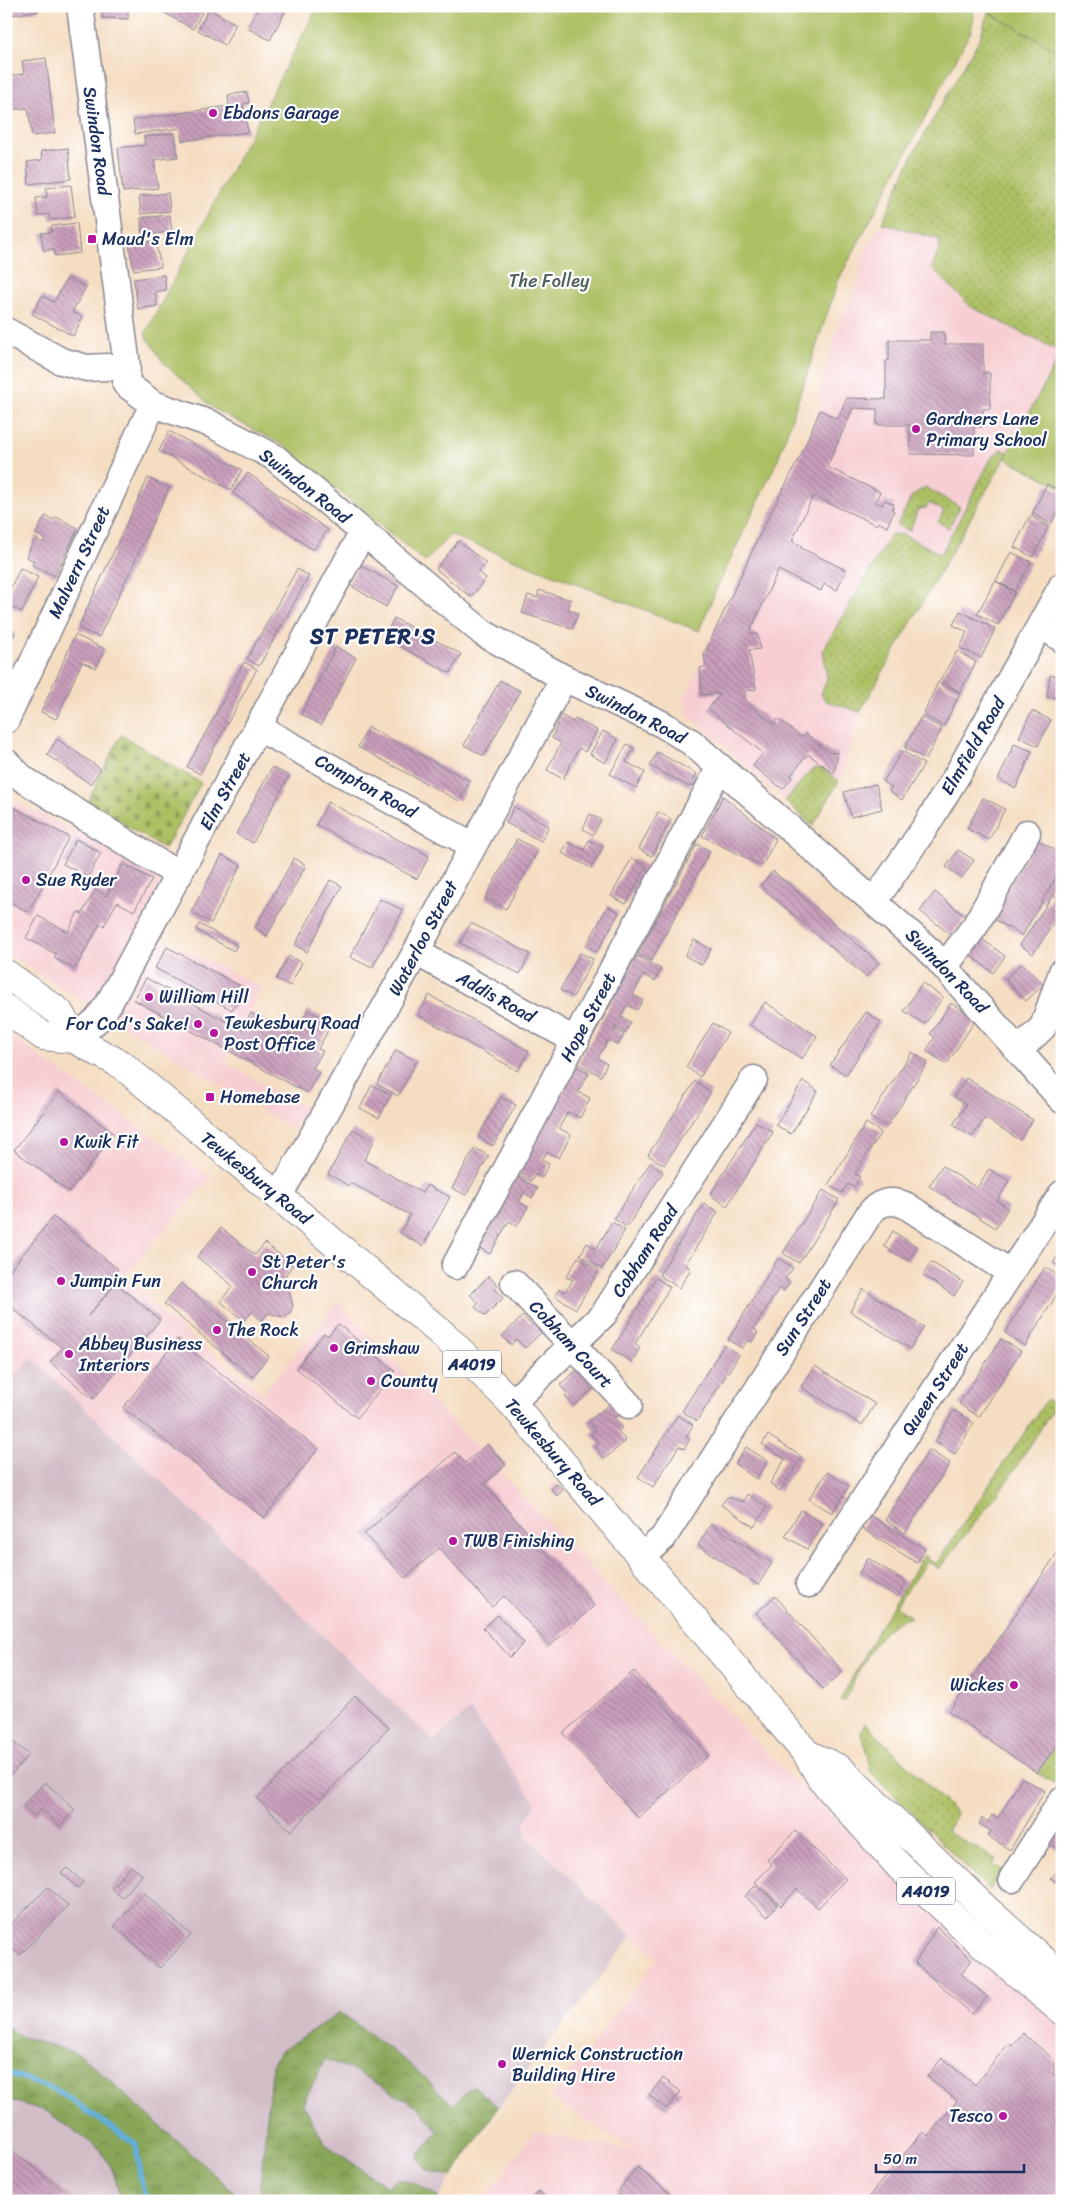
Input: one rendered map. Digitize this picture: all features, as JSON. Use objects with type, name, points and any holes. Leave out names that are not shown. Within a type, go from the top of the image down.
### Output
[{"type":"highway","points":[[6,974],[59,1012],[74,1040]]},
{"type":"highway","name":"Tewkesbury Road","points":[[6,1009],[43,1036],[74,1040],[122,1065],[446,1337],[512,1402],[808,1754],[822,1780],[900,1867],[978,1940],[1062,2011]]},
{"type":"highway","name":"Tewkesbury Road","points":[[808,1754],[840,1768],[988,1911],[1062,1977]]},
{"type":"street","name":"Swindon Road","points":[[80,6],[127,366],[126,384],[153,404],[211,424],[274,457],[483,632],[564,678],[677,732],[720,767],[803,841],[875,900],[945,966],[1062,1100]]},
{"type":"street","points":[[6,331],[61,361],[87,368],[127,366]]},
{"type":"street","name":"Swindon Road","points":[[127,366],[198,412],[211,424]]},
{"type":"street","name":"Malvern Street","points":[[6,720],[153,404]]},
{"type":"street","name":"Elm Street","points":[[74,1040],[97,1020],[109,1003],[363,532]]},
{"type":"street","name":"Elmfield Road","points":[[875,900],[924,830],[1051,632],[1062,586]]},
{"type":"street","name":"Waterloo Street","points":[[279,1196],[416,952],[472,845],[564,678]]},
{"type":"street","name":"Compton Road","points":[[259,728],[472,845]]},
{"type":"street","points":[[6,762],[23,779],[179,875]]},
{"type":"street","name":"Hope Street","points":[[455,1266],[720,767]]},
{"type":"street","points":[[945,966],[976,926],[1027,833]]},
{"type":"street","name":"Addis Road","points":[[416,952],[576,1041]]},
{"type":"street","points":[[1019,1050],[1043,1027],[1062,972]]},
{"type":"street","name":"Cobham Road","points":[[512,1402],[604,1314],[754,1080]]},
{"type":"street","name":"Queen Street","points":[[810,1584],[1062,1194]]},
{"type":"street","name":"Sun Street","points":[[642,1556],[662,1538],[876,1206],[890,1202],[904,1205],[1011,1273]]},
{"type":"street","name":"Cobham Court","points":[[514,1283],[629,1405]]},
{"type":"street","points":[[1012,1879],[1062,1800]]},
{"type":"shaded area","name":"Gardners Lane Primary School","points":[[988,12],[1062,53],[1062,351],[1005,458],[860,712],[844,772],[813,826],[687,713],[684,699],[820,410],[818,400],[839,320],[852,298],[861,275],[859,265],[863,254],[882,223],[913,154],[980,38]]},
{"type":"shaded area","points":[[6,797],[164,874],[145,930],[262,987],[224,1062],[306,1108],[293,1130],[6,953]]},
{"type":"shaded area","points":[[6,1033],[211,1177],[125,1276],[162,1314],[263,1393],[338,1302],[794,1781],[1062,2016],[1062,2201],[484,2201],[534,2131],[633,2151],[551,2098],[658,1958],[527,1837],[524,1825],[469,1710],[433,1741],[32,1359],[6,1386]]},
{"type":"shaded area","points":[[32,1358],[433,1741],[470,1710],[536,1804],[524,1825],[527,1837],[632,1936],[495,2112],[436,2201],[244,2201],[80,2054],[6,2036],[6,1386]]},
{"type":"shaded area","points":[[6,2076],[124,2140],[137,2201],[6,2201]]},
{"type":"green space","name":"The Folley","points":[[318,6],[972,6],[974,16],[971,31],[839,279],[778,459],[716,590],[699,631],[450,535],[425,562],[283,445],[214,409],[163,362],[145,334]]},
{"type":"green space","points":[[987,6],[1058,6],[1062,9],[1062,53],[988,12]]},
{"type":"green space","points":[[988,12],[1062,53],[1061,352],[971,307],[932,268],[940,247],[939,239],[882,223],[913,154],[980,38]]},
{"type":"green space","points":[[1062,351],[1062,488],[1005,458]]},
{"type":"green space","points":[[1001,449],[1008,452],[1005,458],[860,712],[826,701],[821,694],[827,679],[823,650],[891,534],[904,535],[941,554],[992,457]]},
{"type":"green space","points":[[925,487],[960,507],[949,528],[938,522],[944,511],[929,503],[926,508],[918,509],[910,531],[897,525],[912,496]]},
{"type":"green space","points":[[121,735],[201,783],[165,849],[87,803]]},
{"type":"green space","points":[[816,768],[823,769],[839,781],[813,826],[785,801],[809,772]]},
{"type":"green space","points":[[1047,1399],[1056,1405],[1005,1484],[939,1569],[927,1561],[896,1606],[911,1617],[898,1622],[878,1640],[862,1664],[844,1701],[840,1700],[879,1628],[924,1555],[936,1564]]},
{"type":"green space","points":[[865,1723],[957,1814],[947,1832],[996,1859],[993,1866],[1005,1870],[989,1890],[870,1771],[868,1752],[861,1734]]},
{"type":"green space","points":[[1062,1737],[1062,1772],[1054,1783],[1037,1773]]},
{"type":"green space","points":[[340,2012],[411,2065],[453,2105],[473,2085],[498,2107],[452,2177],[426,2170],[418,2156],[438,2131],[419,2108],[357,2072],[325,2059],[303,2104],[324,2143],[387,2187],[398,2179],[414,2183],[439,2197],[436,2201],[264,2201],[260,2186],[272,2065],[280,2052]]},
{"type":"green space","points":[[6,2026],[22,2037],[80,2054],[244,2201],[121,2201],[113,2171],[100,2149],[46,2111],[6,2099]]},
{"type":"building","points":[[10,6],[38,6],[39,11],[11,15]]},
{"type":"building","points":[[102,6],[128,6],[128,19],[102,18]]},
{"type":"building","points":[[166,6],[205,7],[193,29],[163,12]]},
{"type":"building","points":[[259,6],[288,6],[270,40],[247,28]]},
{"type":"building","points":[[209,9],[236,24],[225,45],[198,30]]},
{"type":"building","points":[[46,58],[55,133],[32,136],[28,108],[6,110],[6,76],[24,74],[22,61]]},
{"type":"building","name":"Ebdons Garage","points":[[247,92],[249,103],[243,104],[248,132],[182,141],[180,128],[135,134],[133,120],[229,106],[228,95]]},
{"type":"building","points":[[175,133],[178,157],[154,160],[158,188],[123,192],[118,148],[145,145],[144,137]]},
{"type":"building","points":[[68,148],[71,179],[29,184],[27,162],[42,160],[41,151]]},
{"type":"building","points":[[71,185],[75,217],[50,220],[49,214],[38,216],[36,198],[47,197],[46,188]]},
{"type":"building","points":[[168,193],[170,211],[141,214],[139,196]]},
{"type":"building","points":[[170,215],[172,232],[142,235],[141,218]]},
{"type":"building","points":[[77,223],[80,253],[55,256],[54,249],[44,251],[41,233],[52,232],[51,226]]},
{"type":"building","points":[[155,241],[161,267],[134,270],[129,244]]},
{"type":"building","points":[[164,275],[166,290],[155,292],[157,306],[138,309],[134,279]]},
{"type":"building","points":[[67,278],[86,287],[72,312],[83,317],[73,336],[32,314],[42,296],[54,302]]},
{"type":"building","points":[[930,332],[944,332],[945,344],[983,344],[983,373],[990,373],[990,409],[983,409],[983,427],[974,427],[974,455],[910,454],[910,425],[877,425],[877,409],[853,408],[827,467],[880,492],[875,502],[882,505],[885,500],[894,504],[892,510],[894,511],[887,527],[878,522],[877,525],[813,496],[792,541],[802,546],[801,548],[846,570],[837,590],[824,584],[821,591],[778,570],[750,632],[758,635],[760,649],[749,650],[756,689],[745,691],[745,701],[774,724],[778,719],[802,737],[805,733],[829,752],[838,753],[834,774],[808,754],[790,776],[792,778],[783,789],[753,766],[763,753],[708,709],[721,693],[702,695],[700,668],[706,667],[704,654],[763,528],[801,455],[820,410],[837,419],[847,398],[886,399],[886,361],[889,360],[889,340],[930,340]]},
{"type":"building","points":[[169,431],[242,470],[231,490],[159,451]]},
{"type":"building","points":[[248,473],[328,530],[313,550],[233,493]]},
{"type":"building","points":[[148,478],[169,488],[99,637],[78,628]]},
{"type":"building","points":[[1047,484],[1062,492],[1062,504],[1051,524],[1032,514]]},
{"type":"building","points":[[45,516],[54,520],[56,517],[78,528],[55,576],[32,565],[34,561],[26,557],[35,538],[43,543],[45,538],[36,534]]},
{"type":"building","points":[[1030,516],[1049,526],[1033,557],[1014,547]]},
{"type":"building","points":[[458,541],[486,563],[478,572],[486,578],[471,597],[436,569]]},
{"type":"building","points":[[1011,552],[1031,562],[1015,591],[996,581]]},
{"type":"building","points":[[359,564],[398,586],[386,607],[348,584]]},
{"type":"building","points":[[20,568],[38,577],[22,612],[6,605],[6,598]]},
{"type":"building","points":[[297,569],[309,576],[259,666],[247,659]]},
{"type":"building","points":[[995,581],[1015,592],[998,625],[977,614]]},
{"type":"building","points":[[539,590],[571,600],[568,609],[578,613],[572,629],[522,613],[528,595],[537,598]]},
{"type":"building","points":[[960,611],[995,629],[981,658],[960,648],[967,632],[953,625]]},
{"type":"building","points":[[394,618],[461,654],[450,673],[384,638]]},
{"type":"building","points":[[6,629],[15,633],[6,651]]},
{"type":"building","points":[[75,635],[105,649],[96,668],[82,662],[56,719],[41,712]]},
{"type":"building","points":[[336,647],[356,658],[321,725],[301,714]]},
{"type":"building","points":[[957,651],[976,662],[960,692],[940,680]]},
{"type":"building","points":[[244,662],[257,669],[200,774],[187,767]]},
{"type":"building","points":[[1050,675],[1062,677],[1062,699],[1047,697]]},
{"type":"building","points":[[500,680],[520,691],[484,756],[464,745]]},
{"type":"building","points":[[938,682],[960,693],[944,726],[923,715]]},
{"type":"building","points":[[1032,711],[1051,720],[1038,746],[1019,737]]},
{"type":"building","points":[[561,715],[573,722],[575,719],[597,730],[585,752],[579,748],[563,779],[547,770],[561,743],[552,738]]},
{"type":"building","points":[[921,717],[942,728],[926,759],[905,748]]},
{"type":"building","points":[[368,727],[470,781],[459,801],[358,747]]},
{"type":"building","points":[[603,731],[618,739],[605,763],[590,754]]},
{"type":"building","points":[[57,739],[101,769],[90,784],[47,755]]},
{"type":"building","points":[[627,744],[634,748],[626,762],[645,772],[636,788],[610,774]]},
{"type":"building","points":[[1014,744],[1032,751],[1016,788],[998,780]]},
{"type":"building","points":[[902,751],[924,764],[902,800],[889,791],[892,787],[883,782]]},
{"type":"building","points":[[657,752],[697,774],[690,787],[650,766]]},
{"type":"building","points":[[272,767],[289,776],[253,843],[236,834]]},
{"type":"building","points":[[876,784],[882,809],[851,817],[844,792]]},
{"type":"building","points":[[723,796],[776,839],[762,866],[702,836]]},
{"type":"building","points":[[983,798],[1005,809],[989,840],[967,829]]},
{"type":"building","points":[[328,802],[429,856],[417,879],[316,825]]},
{"type":"building","name":"Sue Ryder","points":[[6,803],[69,837],[28,912],[6,900]]},
{"type":"building","points":[[514,807],[549,826],[541,841],[506,823]]},
{"type":"building","points":[[658,812],[671,819],[652,856],[639,849]]},
{"type":"building","points":[[590,814],[601,820],[593,835],[583,829]]},
{"type":"building","points":[[76,839],[101,853],[88,877],[63,864]]},
{"type":"building","points":[[517,839],[538,850],[506,909],[485,898]]},
{"type":"building","points":[[1036,839],[1062,854],[1062,867],[1022,936],[991,917]]},
{"type":"building","points":[[589,840],[603,847],[591,868],[562,853],[568,842],[584,850]]},
{"type":"building","points":[[697,844],[710,851],[651,961],[638,954]]},
{"type":"building","points":[[958,850],[974,860],[962,878],[946,867]]},
{"type":"building","points":[[222,855],[241,865],[211,923],[191,912]]},
{"type":"building","points":[[294,858],[306,865],[267,936],[255,928]]},
{"type":"building","points":[[632,858],[647,866],[626,904],[611,896]]},
{"type":"building","points":[[123,864],[152,879],[134,911],[117,902],[104,926],[100,924],[75,969],[54,958],[56,954],[26,938],[38,916],[68,932],[78,912],[82,914],[95,890],[106,896]]},
{"type":"building","points":[[773,871],[879,963],[866,977],[760,886]]},
{"type":"building","points":[[330,880],[342,886],[307,952],[295,945]]},
{"type":"building","points":[[935,892],[966,917],[951,935],[920,911]]},
{"type":"building","points":[[1053,895],[1062,901],[1062,920],[1058,917],[1033,954],[1020,945]]},
{"type":"building","points":[[380,899],[403,910],[372,968],[350,957]]},
{"type":"building","points":[[608,906],[619,912],[597,952],[586,946]]},
{"type":"building","points":[[471,923],[530,954],[520,974],[460,943]]},
{"type":"building","points":[[199,924],[237,945],[234,951],[196,930]]},
{"type":"building","points":[[982,939],[1005,956],[993,973],[970,955]]},
{"type":"building","points":[[694,940],[711,949],[702,965],[685,956]]},
{"type":"building","points":[[167,947],[244,988],[232,1010],[155,968]]},
{"type":"building","points":[[580,953],[593,959],[573,997],[560,990]]},
{"type":"building","points":[[289,956],[302,963],[290,986],[276,979]]},
{"type":"building","points":[[637,956],[661,969],[655,981],[644,975],[640,981],[633,995],[643,1000],[637,1010],[627,1005],[621,1017],[631,1022],[625,1033],[615,1027],[614,1029],[624,1035],[618,1045],[608,1040],[598,1058],[607,1064],[601,1076],[578,1064]]},
{"type":"building","points":[[1022,963],[1043,985],[1026,1001],[1005,979]]},
{"type":"building","points":[[146,978],[242,1030],[251,1013],[294,1036],[308,1010],[332,1023],[318,1049],[323,1051],[313,1068],[319,1072],[307,1093],[134,1000]]},
{"type":"building","points":[[922,983],[943,997],[925,1024],[904,1011]]},
{"type":"building","points":[[429,995],[529,1051],[518,1071],[418,1015]]},
{"type":"building","points":[[765,1002],[817,1036],[802,1059],[750,1025]]},
{"type":"building","points":[[951,1003],[976,1019],[947,1064],[926,1051],[935,1037],[930,1034]]},
{"type":"building","points":[[866,1012],[881,1022],[846,1075],[830,1065]]},
{"type":"building","points":[[713,1023],[728,1033],[700,1077],[686,1067]]},
{"type":"building","points":[[396,1050],[417,1061],[398,1096],[377,1084]]},
{"type":"building","points":[[912,1052],[928,1062],[887,1127],[870,1117]]},
{"type":"building","points":[[576,1066],[589,1073],[578,1092],[590,1098],[580,1118],[568,1112],[559,1128],[571,1135],[559,1158],[547,1152],[542,1160],[549,1164],[542,1178],[535,1174],[531,1181],[519,1174]]},
{"type":"building","points":[[966,1078],[1033,1120],[1020,1140],[985,1118],[972,1137],[953,1125],[966,1105],[954,1097]]},
{"type":"building","points":[[695,1081],[711,1092],[664,1165],[648,1155]]},
{"type":"building","points":[[803,1081],[818,1091],[791,1134],[776,1125]]},
{"type":"building","points":[[372,1085],[391,1095],[379,1118],[360,1108]]},
{"type":"building","name":"Kwik Fit","points":[[59,1092],[114,1134],[69,1192],[14,1150]]},
{"type":"building","points":[[501,1097],[516,1105],[493,1146],[478,1137]]},
{"type":"building","points":[[756,1122],[773,1132],[727,1206],[710,1195]]},
{"type":"building","points":[[866,1123],[881,1132],[855,1174],[860,1177],[854,1187],[848,1184],[842,1193],[828,1185]]},
{"type":"building","points":[[353,1129],[374,1141],[364,1160],[422,1193],[427,1185],[450,1197],[423,1246],[400,1233],[410,1215],[351,1183],[349,1186],[328,1174]]},
{"type":"building","points":[[475,1148],[489,1156],[466,1195],[452,1188]]},
{"type":"building","points":[[650,1163],[663,1172],[627,1227],[614,1219]]},
{"type":"building","points":[[942,1166],[977,1188],[989,1169],[1009,1181],[997,1201],[1008,1208],[996,1228],[929,1186]]},
{"type":"building","points":[[516,1176],[538,1188],[532,1198],[524,1193],[519,1202],[528,1207],[517,1226],[509,1221],[490,1254],[478,1247]]},
{"type":"building","points":[[823,1190],[839,1200],[799,1263],[783,1253]]},
{"type":"building","points":[[704,1203],[718,1212],[685,1265],[691,1269],[679,1288],[659,1275]]},
{"type":"building","points":[[53,1217],[118,1269],[112,1276],[117,1280],[116,1283],[160,1320],[93,1399],[50,1362],[62,1348],[6,1303],[6,1275]]},
{"type":"building","points":[[612,1222],[625,1230],[602,1269],[580,1255],[587,1243],[596,1249]]},
{"type":"building","name":"St Peter's Church","points":[[221,1228],[255,1255],[265,1243],[293,1265],[283,1278],[290,1284],[288,1289],[293,1305],[290,1313],[283,1317],[268,1313],[262,1321],[252,1312],[244,1321],[220,1301],[233,1286],[197,1257]]},
{"type":"building","points":[[893,1231],[917,1247],[908,1261],[884,1246]]},
{"type":"building","points":[[1062,1249],[1062,1268],[1053,1263]]},
{"type":"building","points":[[578,1257],[599,1270],[576,1309],[555,1296],[559,1289],[565,1292],[573,1280],[566,1277]]},
{"type":"building","points":[[778,1258],[793,1268],[785,1279],[790,1282],[784,1291],[779,1288],[754,1329],[758,1332],[752,1342],[748,1340],[742,1348],[728,1340]]},
{"type":"building","points":[[931,1262],[963,1282],[954,1296],[923,1275]]},
{"type":"building","points":[[1045,1267],[1062,1278],[1062,1286],[1025,1346],[1005,1333]]},
{"type":"building","points":[[489,1276],[498,1286],[495,1289],[503,1298],[485,1316],[475,1307],[479,1303],[470,1295]]},
{"type":"building","points":[[656,1278],[670,1287],[635,1344],[640,1347],[632,1362],[612,1350]]},
{"type":"building","name":"The Rock","points":[[181,1283],[269,1356],[252,1377],[164,1304]]},
{"type":"building","points":[[863,1289],[924,1327],[910,1349],[850,1311]]},
{"type":"building","points":[[523,1316],[529,1323],[532,1320],[543,1331],[525,1348],[516,1339],[511,1345],[502,1336]]},
{"type":"building","points":[[338,1324],[395,1371],[357,1418],[296,1368],[324,1333],[328,1336]]},
{"type":"building","points":[[177,1339],[318,1449],[264,1518],[123,1408]]},
{"type":"building","points":[[1001,1339],[1021,1351],[979,1417],[959,1404]]},
{"type":"building","points":[[724,1345],[739,1355],[697,1421],[682,1411]]},
{"type":"building","points":[[581,1366],[595,1387],[574,1406],[565,1396],[567,1393],[560,1385]]},
{"type":"building","points":[[815,1366],[875,1404],[862,1425],[801,1387]]},
{"type":"building","points":[[610,1404],[619,1415],[614,1418],[622,1428],[618,1431],[626,1441],[604,1459],[595,1447],[599,1444],[591,1434],[595,1431],[588,1421]]},
{"type":"building","points":[[954,1410],[974,1423],[955,1454],[935,1442]]},
{"type":"building","points":[[678,1415],[693,1425],[686,1437],[690,1439],[684,1449],[679,1446],[653,1487],[638,1477]]},
{"type":"building","points":[[768,1435],[802,1457],[780,1491],[770,1483],[785,1459],[762,1444]]},
{"type":"building","name":"TWB Finishing","points":[[487,1444],[506,1465],[484,1484],[594,1606],[550,1646],[504,1596],[492,1607],[439,1548],[405,1578],[364,1534],[455,1452],[465,1463]]},
{"type":"building","points":[[746,1447],[768,1461],[756,1479],[735,1464]]},
{"type":"building","points":[[929,1450],[950,1463],[905,1533],[885,1520]]},
{"type":"building","points":[[827,1472],[849,1486],[832,1513],[809,1499]]},
{"type":"building","points":[[557,1484],[563,1490],[557,1496],[551,1489]]},
{"type":"building","points":[[747,1494],[767,1507],[754,1527],[721,1505],[727,1497],[743,1502]]},
{"type":"building","points":[[801,1510],[823,1524],[807,1549],[785,1536]]},
{"type":"building","points":[[869,1515],[925,1549],[917,1563],[861,1528]]},
{"type":"building","points":[[711,1524],[772,1563],[758,1585],[698,1545]]},
{"type":"building","name":"Wickes","points":[[1062,1546],[1062,1737],[1037,1773],[949,1712]]},
{"type":"building","points":[[868,1558],[906,1582],[897,1597],[859,1573]]},
{"type":"building","points":[[775,1596],[843,1672],[823,1689],[756,1613]]},
{"type":"building","points":[[498,1615],[524,1643],[510,1657],[483,1628]]},
{"type":"building","points":[[634,1671],[709,1755],[638,1818],[563,1733]]},
{"type":"building","points":[[355,1696],[389,1728],[291,1831],[257,1799]]},
{"type":"building","points":[[13,1742],[29,1755],[6,1780],[6,1749]]},
{"type":"building","points":[[1022,1778],[1045,1791],[1010,1850],[988,1836],[991,1831],[979,1824],[982,1818],[988,1822],[992,1815],[998,1818]]},
{"type":"building","points":[[45,1782],[75,1810],[60,1826],[41,1809],[34,1816],[23,1805]]},
{"type":"building","points":[[1062,1825],[1062,1852],[1049,1844]]},
{"type":"building","points":[[795,1831],[846,1879],[818,1908],[797,1889],[781,1906],[755,1882],[772,1865],[767,1860]]},
{"type":"building","points":[[131,1866],[142,1875],[122,1898],[111,1888]]},
{"type":"building","points":[[1062,1866],[1062,1887],[1051,1878]]},
{"type":"building","points":[[67,1868],[83,1882],[78,1888],[61,1873]]},
{"type":"building","points":[[756,1885],[777,1905],[767,1917],[745,1896]]},
{"type":"building","points":[[48,1887],[68,1906],[20,1955],[6,1942],[6,1929]]},
{"type":"building","points":[[144,1893],[191,1935],[160,1968],[114,1926]]},
{"type":"building","points":[[937,1927],[972,1960],[961,1974],[987,1997],[972,2014],[915,1963]]},
{"type":"building","name":"Tesco","points":[[1023,2033],[1053,2059],[1054,2075],[1062,2082],[1062,2201],[865,2201],[923,2132],[928,2136],[957,2101],[927,2076],[942,2058],[975,2085],[1009,2043],[1012,2046]]},
{"type":"building","points":[[663,2078],[681,2092],[666,2109],[649,2095]]},
{"type":"building","points":[[6,2147],[39,2172],[77,2201],[6,2201]]},
{"type":"building","points":[[637,2167],[669,2193],[663,2201],[626,2201],[616,2193]]},
{"type":"building","points":[[538,2191],[549,2201],[529,2201]]},
{"type":"waterway","points":[[6,2072],[58,2091],[136,2144],[140,2176],[146,2201]]},
{"type":"place","name":"Ebdons Garage","points":[[213,113]]},
{"type":"place","name":"Maud's Elm","points":[[92,239]]},
{"type":"place","name":"Gardners Lane Primary School","points":[[916,429]]},
{"type":"place","name":"Sue Ryder","points":[[26,880]]},
{"type":"place","name":"William Hill","points":[[149,997]]},
{"type":"place","name":"For Cod's Sake!","points":[[198,1024]]},
{"type":"place","name":"Tewkesbury Road Post Office","points":[[214,1033]]},
{"type":"place","name":"Homebase","points":[[210,1097]]},
{"type":"place","name":"Kwik Fit","points":[[64,1142]]},
{"type":"place","name":"St Peter's Church","points":[[252,1272]]},
{"type":"place","name":"Jumpin Fun","points":[[61,1281]]},
{"type":"place","name":"The Rock","points":[[217,1330]]},
{"type":"place","name":"Grimshaw","points":[[334,1348]]},
{"type":"place","name":"Abbey Business Interiors","points":[[69,1354]]},
{"type":"place","name":"County","points":[[371,1381]]},
{"type":"place","name":"TWB Finishing","points":[[453,1541]]},
{"type":"place","name":"Wickes","points":[[1014,1685]]},
{"type":"place","name":"Wernick Construction Building Hire","points":[[502,2064]]},
{"type":"place","name":"Tesco","points":[[1003,2116]]},
{"type":"district","name":"ST PETER'S","points":[[373,636]]}]
